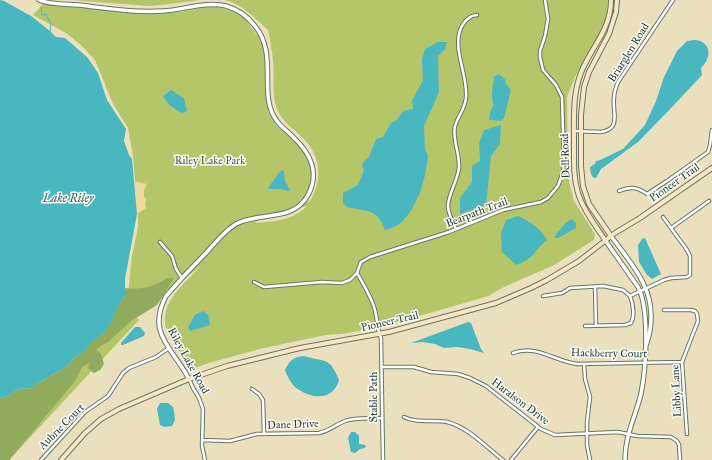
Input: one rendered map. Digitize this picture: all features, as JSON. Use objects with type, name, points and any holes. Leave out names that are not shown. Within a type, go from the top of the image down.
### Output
[{"type":"main road","name":"Dell Road","points":[[605,240],[584,209],[577,189],[574,174],[574,104],[580,76],[607,25],[612,0]]},
{"type":"main road","name":"Dell Road","points":[[611,236],[594,212],[581,179],[580,131],[581,103],[584,87],[589,72],[609,34],[616,12],[617,0]]},
{"type":"main road","name":"Pioneer Trail","points":[[61,460],[93,426],[105,417],[119,409],[189,378],[228,366],[300,348],[380,334],[478,308],[513,296],[563,271],[583,258],[605,240],[640,218],[712,168]]},
{"type":"street","name":"Riley Lake Road","points":[[39,0],[43,2],[61,4],[155,12],[178,10],[208,4],[225,6],[234,9],[255,25],[260,33],[266,50],[271,110],[277,121],[306,150],[310,157],[314,172],[311,188],[304,201],[292,211],[242,221],[229,229],[166,296],[160,309],[160,329],[163,338],[189,378],[203,409],[202,440],[205,460]]},
{"type":"street","name":"Bearpath Trail","points":[[254,282],[264,287],[322,282],[342,283],[350,280],[357,274],[362,262],[370,257],[456,230],[503,210],[541,202],[553,192],[561,180],[564,165],[562,97],[556,85],[543,70],[540,57],[540,51],[547,28],[548,18],[545,0]]},
{"type":"street","name":"Briarglen Road","points":[[574,131],[605,131],[612,126],[616,118],[614,97],[618,82],[671,0]]},
{"type":"street","points":[[456,230],[450,214],[448,200],[456,183],[459,167],[455,126],[465,105],[466,93],[458,41],[464,23],[471,16],[477,15]]},
{"type":"street","points":[[619,191],[633,187],[640,189],[647,194],[667,181],[708,152],[712,130]]},
{"type":"street","points":[[672,228],[709,201]]},
{"type":"street","points":[[630,296],[671,278],[687,277],[690,275],[690,256],[663,217]]},
{"type":"street","name":"Dell Road","points":[[611,236],[641,278],[650,302],[651,314],[641,394],[628,434],[625,460]]},
{"type":"street","name":"Dell Road","points":[[605,240],[640,291],[645,311],[646,347]]},
{"type":"street","points":[[160,242],[172,256],[176,269],[182,278]]},
{"type":"street","points":[[357,274],[373,304],[380,334]]},
{"type":"street","points":[[543,296],[562,293],[570,288],[603,286],[620,288],[630,296],[632,303],[631,323],[625,325],[585,326]]},
{"type":"street","points":[[595,287],[596,325]]},
{"type":"street","name":"Libby Lane","points":[[664,310],[691,310],[695,311],[697,314],[698,321],[696,328],[682,362],[687,434]]},
{"type":"street","name":"Stable Path","points":[[380,334],[382,338],[383,460]]},
{"type":"street","name":"Aubrie Court","points":[[41,460],[85,412],[108,396],[129,368],[156,357],[169,348]]},
{"type":"street","name":"Hackberry Court","points":[[513,353],[525,350],[540,351],[569,362],[584,364],[682,362]]},
{"type":"street","points":[[584,364],[584,374],[590,397],[587,422],[590,460]]},
{"type":"street","name":"Haralson Drive","points":[[382,367],[414,367],[431,372],[458,374],[470,378],[486,386],[538,427],[555,435],[618,432],[637,436],[667,436],[674,438],[680,448],[680,460]]},
{"type":"street","points":[[252,390],[259,394],[262,400],[264,434]]},
{"type":"street","points":[[404,417],[412,421],[440,421],[456,425],[469,433],[503,460]]},
{"type":"street","name":"Dane Drive","points":[[202,440],[230,441],[253,434],[319,433],[327,431],[340,423],[349,420],[382,418]]},
{"type":"street","points":[[511,460],[538,427]]},
{"type":"green space","points":[[71,0],[200,0],[148,6]]},
{"type":"green space","name":"Riley Lake Park","points":[[225,0],[608,0],[607,13],[603,27],[575,77],[567,97],[568,171],[570,186],[574,201],[595,234],[594,240],[554,265],[502,288],[489,296],[384,326],[375,326],[370,329],[342,334],[325,335],[260,349],[195,368],[192,367],[184,360],[170,336],[165,323],[165,315],[172,298],[177,291],[202,265],[146,310],[128,294],[132,256],[138,227],[138,216],[133,156],[128,128],[113,104],[95,60],[80,44],[66,33],[33,15],[43,4],[156,14],[180,12],[207,7],[217,7],[235,12],[245,19],[258,36],[263,47],[265,59],[266,101],[269,113],[277,126],[301,144],[314,172],[308,204],[313,196],[318,179],[317,162],[309,145],[285,122],[277,109],[274,97],[274,67],[272,49],[268,30],[248,12],[232,2]],"holes":[[[307,206],[295,215],[283,219],[255,223],[262,217]]]},
{"type":"green space","points":[[167,278],[174,278],[157,305],[131,321],[108,342],[96,350],[101,354],[104,364],[100,370],[94,373],[88,369],[89,363],[82,367],[75,381],[10,460],[0,460],[0,398],[10,395],[18,389],[31,388],[66,367],[74,358],[86,350],[89,344],[105,332],[111,323],[118,306],[125,296],[125,288],[136,289],[147,287],[157,284]]},
{"type":"green space","points":[[121,301],[139,320],[9,460],[0,460]]},
{"type":"sand","points":[[135,183],[147,184],[144,190],[146,208],[137,214]]},
{"type":"water","name":"Lake Riley","points":[[0,0],[31,16],[56,37],[65,38],[87,57],[98,73],[107,100],[126,129],[124,141],[132,159],[137,214],[125,279],[125,296],[118,306],[111,323],[105,332],[89,344],[86,350],[74,358],[66,367],[31,388],[18,389],[10,395],[0,398]]},
{"type":"water","points":[[694,40],[704,43],[708,51],[707,60],[701,68],[702,75],[638,142],[601,169],[596,178],[594,178],[591,174],[590,167],[595,164],[596,161],[623,149],[645,125],[656,101],[664,77],[677,51],[687,41]]},
{"type":"water","points":[[438,42],[447,42],[445,49],[438,56],[439,92],[424,126],[425,149],[428,157],[420,193],[411,211],[401,223],[385,230],[378,217],[374,214],[365,210],[347,207],[343,203],[343,193],[358,185],[364,170],[362,166],[363,162],[369,157],[376,139],[383,137],[391,123],[397,120],[402,112],[413,109],[412,101],[423,80],[422,59],[425,49]]},
{"type":"water","points":[[498,74],[505,79],[506,84],[511,90],[504,118],[501,121],[489,120],[491,110],[494,105],[492,96],[494,77]]},
{"type":"water","points":[[171,90],[184,98],[187,111],[181,113],[169,105],[163,96]]},
{"type":"water","points":[[501,125],[500,144],[491,156],[486,205],[460,214],[460,198],[472,182],[472,166],[480,161],[479,143],[484,130]]},
{"type":"water","points":[[282,170],[284,172],[285,181],[290,190],[269,189],[268,188]]},
{"type":"water","points":[[518,216],[535,226],[542,232],[547,240],[530,258],[516,265],[502,252],[501,233],[506,220]]},
{"type":"water","points":[[572,219],[576,223],[576,228],[558,238],[555,238],[563,226]]},
{"type":"water","points":[[645,238],[661,274],[652,279],[647,275],[639,262],[638,245],[642,239]]},
{"type":"water","points":[[203,311],[208,315],[210,325],[190,331],[188,327],[195,315]]},
{"type":"water","points":[[468,322],[471,323],[484,353],[457,347],[444,348],[435,344],[423,342],[411,343]]},
{"type":"water","points":[[135,327],[140,327],[145,333],[144,336],[121,345],[121,343]]},
{"type":"water","points":[[304,356],[323,360],[333,367],[339,380],[332,392],[326,395],[314,396],[301,391],[292,384],[285,370],[292,360],[297,357]]},
{"type":"water","points":[[160,403],[168,403],[173,407],[175,420],[172,426],[165,427],[160,425],[157,409]]},
{"type":"water","points":[[351,432],[355,432],[359,436],[359,444],[366,445],[365,448],[360,449],[355,453],[351,452],[348,438]]},
{"type":"waterway","points":[[41,7],[42,15],[46,14],[51,24],[50,32]]}]
